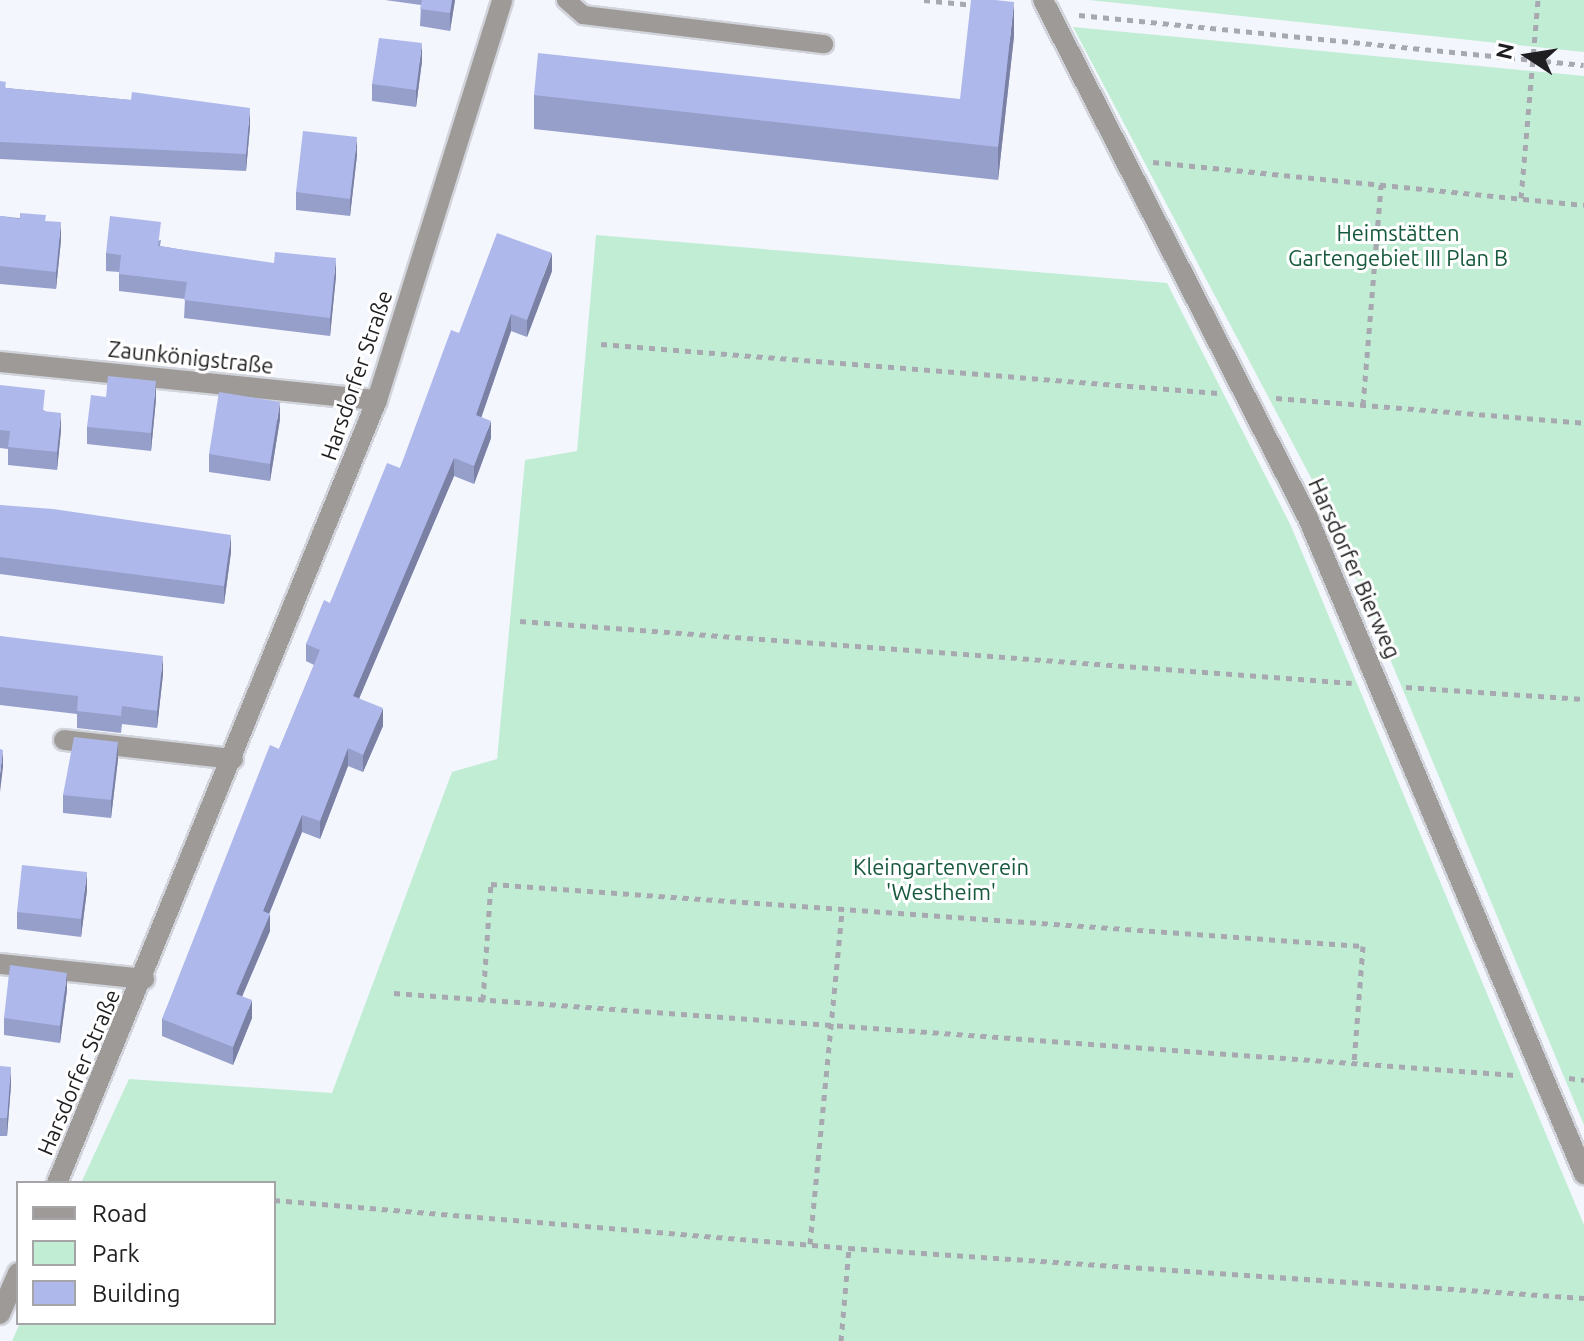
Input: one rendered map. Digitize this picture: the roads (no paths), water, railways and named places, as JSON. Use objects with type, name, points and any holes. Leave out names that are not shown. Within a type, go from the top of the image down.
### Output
[{"type":"street","name":"Harsdorfer Straße","points":[[58,1181],[144,979],[377,400],[502,0]]},
{"type":"street","name":"Harsdorfer Bierweg","points":[[1046,6],[1308,518],[1584,1174]]},
{"type":"street","name":"Zaunkönigstraße","points":[[0,362],[377,400]]},
{"type":"street","points":[[64,740],[233,759]]},
{"type":"street","name":"Harsdorfer Straße","points":[[0,964],[144,979]]},
{"type":"street","points":[[0,1314],[16,1278]]},
{"type":"lane","points":[[566,0],[583,15],[824,44]]},
{"type":"park label","name":"Heimstätten Gartengebiet III Plan B","points":[[1398,244]]},
{"type":"park label","name":"Kleingartenverein 'Westheim'","points":[[941,878]]}]
